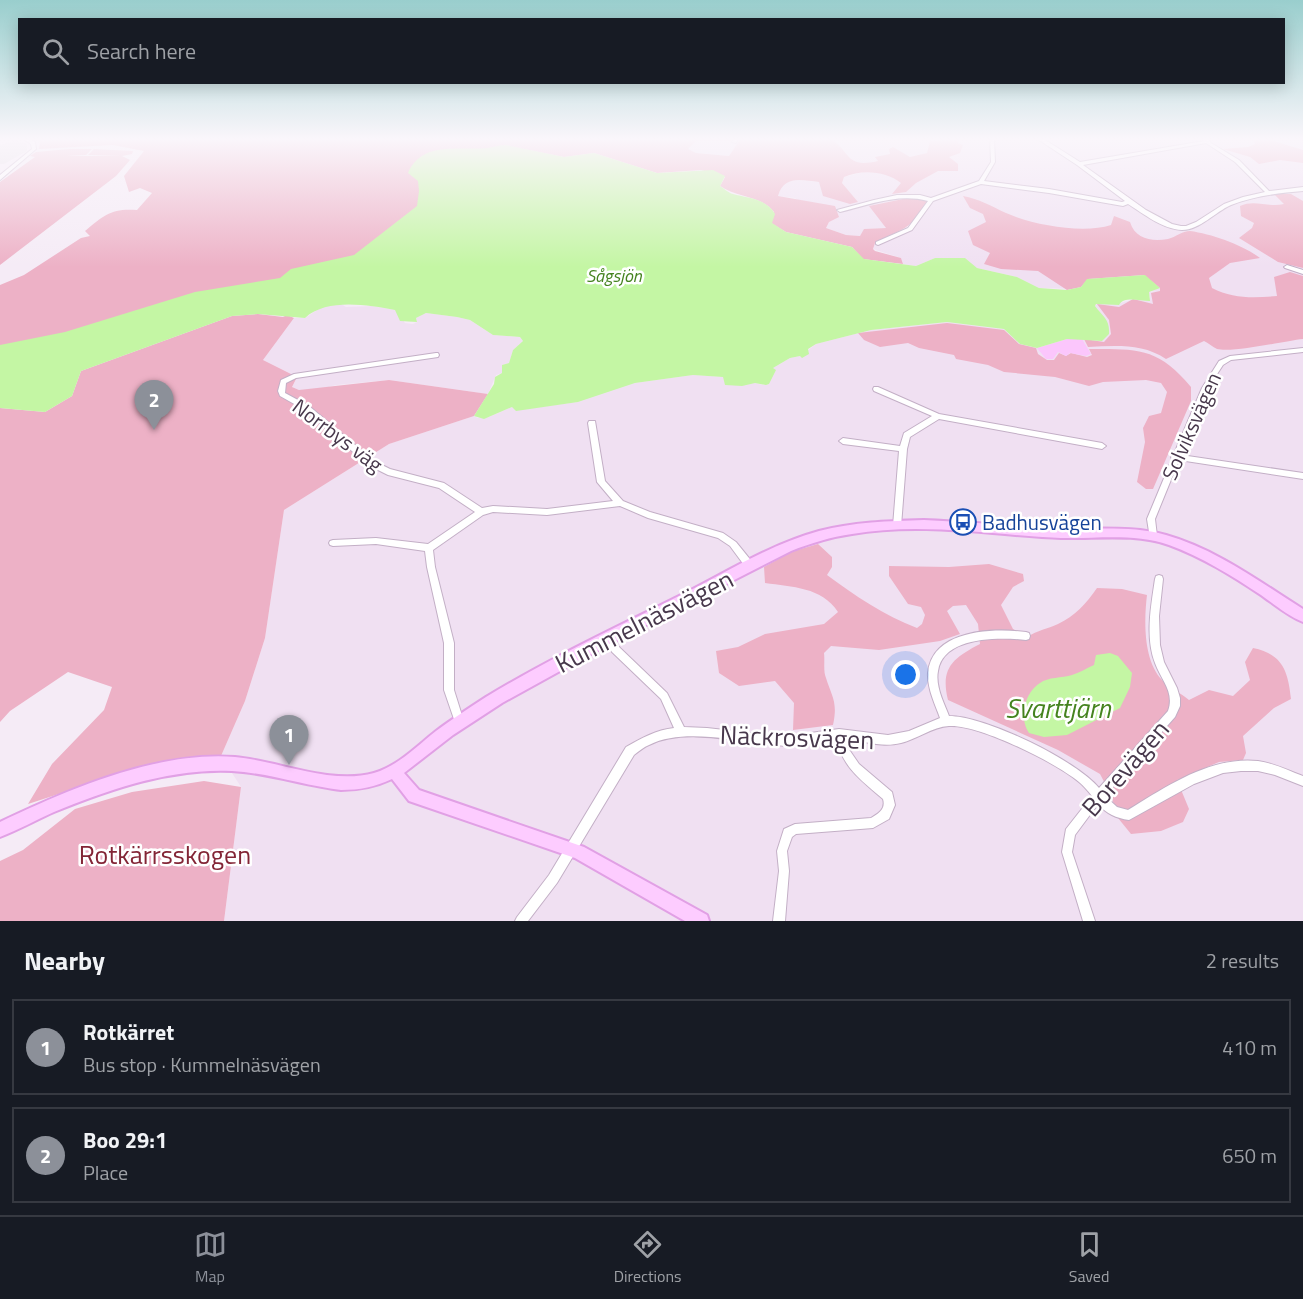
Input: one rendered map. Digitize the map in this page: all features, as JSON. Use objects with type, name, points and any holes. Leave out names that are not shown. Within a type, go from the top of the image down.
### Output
[{"type":"street","points":[[1102,181],[1130,201],[1175,227],[1187,228],[1220,207],[1266,191],[1303,189]]},
{"type":"street","points":[[1256,181],[1266,191]]},
{"type":"street","points":[[840,210],[903,196],[931,200],[981,182],[1123,204],[1130,201]]},
{"type":"street","points":[[878,243],[910,229],[931,200]]},
{"type":"street","points":[[1287,267],[1303,272]]},
{"type":"street","name":"Solviksvägen","points":[[1153,536],[1151,519],[1175,457],[1205,388],[1221,363],[1230,358],[1303,350]]},
{"type":"street","name":"Norrbys väg","points":[[436,355],[294,376],[284,382],[281,391],[282,394],[307,408],[371,463],[388,472],[441,485],[481,512]]},
{"type":"street","points":[[876,389],[938,416],[1102,446]]},
{"type":"street","points":[[897,526],[903,449],[907,435],[938,416]]},
{"type":"street","points":[[592,423],[601,482],[620,503],[648,515],[720,535],[733,544],[750,566]]},
{"type":"street","points":[[843,441],[903,449]]},
{"type":"street","points":[[1175,457],[1303,476]]},
{"type":"street","points":[[333,543],[376,541],[429,548],[481,512],[493,509],[548,512],[620,503]]},
{"type":"street","name":"Kummelnäsvägen","points":[[0,830],[78,795],[157,771],[197,763],[234,764],[352,784],[372,781],[395,772],[459,722],[496,699],[610,638],[787,547],[842,530],[897,526],[970,527],[1153,536],[1203,555],[1303,616]]},
{"type":"street","points":[[429,548],[431,567],[449,642],[449,690],[459,722]]},
{"type":"street","name":"Borevägen","points":[[1089,921],[1066,852],[1070,833],[1098,796],[1172,714],[1177,704],[1177,695],[1165,679],[1157,656],[1155,630],[1159,579]]},
{"type":"street","points":[[1026,636],[1010,634],[975,637],[949,646],[939,655],[933,671],[934,687],[945,720],[968,723],[1033,750],[1084,779],[1112,812],[1129,815],[1177,786],[1222,768],[1259,766],[1303,781]]},
{"type":"street","points":[[610,638],[615,649],[664,696],[681,732]]},
{"type":"street","name":"Näckrosvägen","points":[[521,921],[553,879],[630,751],[643,740],[681,732],[789,741],[840,734],[888,740],[903,738],[945,720]]},
{"type":"street","points":[[779,921],[784,871],[782,851],[788,833],[795,829],[873,823],[885,815],[890,805],[888,796],[855,768],[844,750],[840,734]]},
{"type":"street","points":[[395,772],[402,784],[414,796],[571,849],[701,921]]},
{"type":"shaded area","points":[[788,181],[809,181],[819,182],[857,201],[843,181],[1303,181],[1303,921],[224,921],[241,787],[221,756],[245,701],[265,638],[284,510],[389,444],[474,416],[489,417],[512,407],[517,410],[578,402],[635,383],[693,375],[723,377],[726,381],[769,384],[773,368],[790,358],[800,356],[816,344],[871,330],[947,322],[1004,329],[1020,344],[1037,348],[1082,339],[1102,341],[1099,311],[1095,306],[1097,304],[1115,304],[1136,299],[1147,301],[1150,298],[1148,292],[1156,291],[1039,288],[1017,277],[977,268],[953,258],[935,258],[916,266],[903,264],[901,258],[873,249],[875,242],[909,227],[870,207],[886,228],[865,229],[860,236],[846,235],[826,228],[829,222],[795,198],[778,196],[781,186]]},
{"type":"shaded area","points":[[341,304],[346,307],[372,306],[396,310],[405,323],[413,324],[417,322],[416,318],[426,313],[457,317],[470,320],[493,335],[520,337],[523,341],[513,350],[509,363],[502,365],[502,373],[496,375],[488,394],[389,380],[336,385],[317,390],[299,390],[292,387],[297,377],[263,360],[294,318],[305,318],[323,306]]},
{"type":"green space","points":[[1,181],[110,181],[0,265]]},
{"type":"green space","points":[[126,181],[506,181],[466,252],[0,373],[0,285],[24,275],[81,238],[90,236],[85,231],[109,214],[121,210],[137,210],[152,193],[140,188],[129,192]]},
{"type":"green space","points":[[723,181],[792,181],[784,185],[778,196],[835,206],[839,217],[829,222],[826,228],[846,235],[860,236],[864,229],[886,228],[869,206],[908,198],[927,201],[911,224],[875,243],[873,249],[875,251],[901,258],[903,264],[863,259],[852,247],[786,232],[771,223],[774,212],[769,206],[720,186]]},
{"type":"green space","points":[[812,181],[843,181],[858,202],[850,204],[823,196],[819,182]]},
{"type":"green space","points":[[898,181],[920,181],[906,192],[892,194],[901,183]]},
{"type":"green space","points":[[1274,194],[1291,194],[1303,201],[1303,268],[1278,262],[1239,238],[1252,228],[1254,223],[1241,216],[1240,206],[1251,203],[1284,204]]},
{"type":"green space","points":[[963,196],[1017,217],[1058,227],[1100,228],[1111,225],[1114,216],[1130,222],[1132,228],[1145,238],[1168,239],[1190,231],[1217,237],[1260,258],[1230,263],[1209,278],[1212,288],[1220,292],[1236,296],[1277,296],[1274,277],[1290,272],[1303,276],[1303,339],[1225,350],[1217,349],[1204,341],[1166,359],[1138,348],[1088,347],[1084,339],[1104,342],[1111,334],[1109,320],[1097,304],[1119,307],[1133,299],[1153,304],[1151,293],[1160,291],[1160,288],[1144,275],[1088,279],[1081,287],[1067,290],[1038,271],[1001,269],[984,264],[990,253],[973,245],[968,231],[986,222],[983,214],[970,208]]},
{"type":"green space","points":[[258,314],[283,317],[287,315],[294,318],[263,360],[297,377],[292,387],[299,390],[389,380],[488,394],[474,416],[389,444],[284,510],[265,638],[245,701],[221,756],[114,776],[28,804],[52,764],[104,710],[112,687],[68,672],[10,711],[0,722],[0,408],[45,412],[72,396],[81,371],[232,316]]},
{"type":"green space","points":[[947,323],[1004,330],[1019,344],[1036,348],[1038,354],[1047,360],[1054,360],[1059,353],[1066,356],[1071,353],[1087,357],[1092,355],[1089,349],[1121,349],[1146,353],[1168,364],[1191,387],[1191,401],[1153,489],[1146,489],[1137,482],[1145,442],[1143,428],[1149,416],[1161,413],[1167,392],[1161,383],[1146,380],[1103,382],[1089,386],[1055,377],[1004,372],[988,365],[956,359],[954,355],[919,348],[908,343],[880,347],[864,340],[858,333]]},
{"type":"green space","points":[[818,544],[832,557],[832,567],[827,575],[870,604],[917,628],[922,624],[925,615],[921,607],[908,604],[889,576],[889,566],[949,567],[989,564],[1023,574],[1024,581],[1013,587],[1001,605],[1013,629],[1027,637],[1070,617],[1097,588],[1122,589],[1147,595],[1145,628],[1148,651],[1156,672],[1168,686],[1189,700],[1209,690],[1233,696],[1250,680],[1245,662],[1253,648],[1271,654],[1282,665],[1288,680],[1291,699],[1274,708],[1243,736],[1246,753],[1243,760],[1219,762],[1177,780],[1189,809],[1183,822],[1161,831],[1131,834],[1118,818],[1111,795],[1100,774],[1058,750],[948,700],[946,680],[951,665],[962,654],[980,644],[978,624],[966,605],[953,606],[947,611],[960,634],[940,641],[879,650],[831,646],[824,653],[824,669],[835,705],[833,725],[793,730],[794,703],[775,681],[739,686],[719,673],[716,651],[738,647],[765,634],[824,624],[838,612],[824,597],[815,593],[796,587],[765,583],[764,567],[791,552]]},
{"type":"green space","name":"Rotkärrsskogen","points":[[204,781],[241,787],[224,921],[0,921],[0,861],[23,850],[75,809],[132,792]]},
{"type":"sand","points":[[1067,339],[1082,339],[1091,354],[1086,356],[1070,353],[1066,356],[1058,352],[1053,359],[1046,359],[1037,348]]},
{"type":"water","name":"Sågsjön","points":[[418,181],[723,181],[720,186],[728,192],[767,205],[775,214],[772,223],[786,232],[852,247],[864,259],[916,266],[935,258],[965,258],[977,268],[1017,277],[1039,288],[1067,290],[1081,287],[1087,279],[1145,275],[1160,288],[1149,292],[1150,301],[1128,300],[1119,305],[1096,304],[1095,306],[1108,325],[1109,334],[1102,341],[1067,339],[1037,348],[1020,344],[1004,329],[947,322],[871,330],[816,344],[808,349],[809,354],[802,358],[800,356],[790,358],[773,368],[776,370],[769,384],[766,385],[755,383],[742,386],[725,385],[723,377],[693,375],[635,383],[578,402],[516,411],[512,407],[484,419],[474,416],[494,384],[495,377],[502,373],[502,365],[509,363],[513,350],[523,341],[520,337],[493,335],[470,320],[457,317],[426,313],[416,318],[417,322],[400,321],[395,310],[372,306],[336,305],[314,312],[305,318],[258,314],[232,316],[81,371],[72,396],[45,412],[0,408],[0,345],[65,332],[195,292],[280,278],[291,269],[354,255],[417,206]]},
{"type":"water","name":"Svarttjärn","points":[[1110,653],[1118,656],[1132,673],[1130,687],[1120,708],[1067,735],[1044,737],[1029,733],[1024,713],[1027,699],[1035,687],[1047,680],[1080,672],[1094,665],[1096,655]]},
{"type":"place","name":"Boo 29:1","points":[[154,430]]},
{"type":"place","name":"Badhusvägen","points":[[963,522]]},
{"type":"place","name":"Rotkärret","points":[[289,765]]}]
